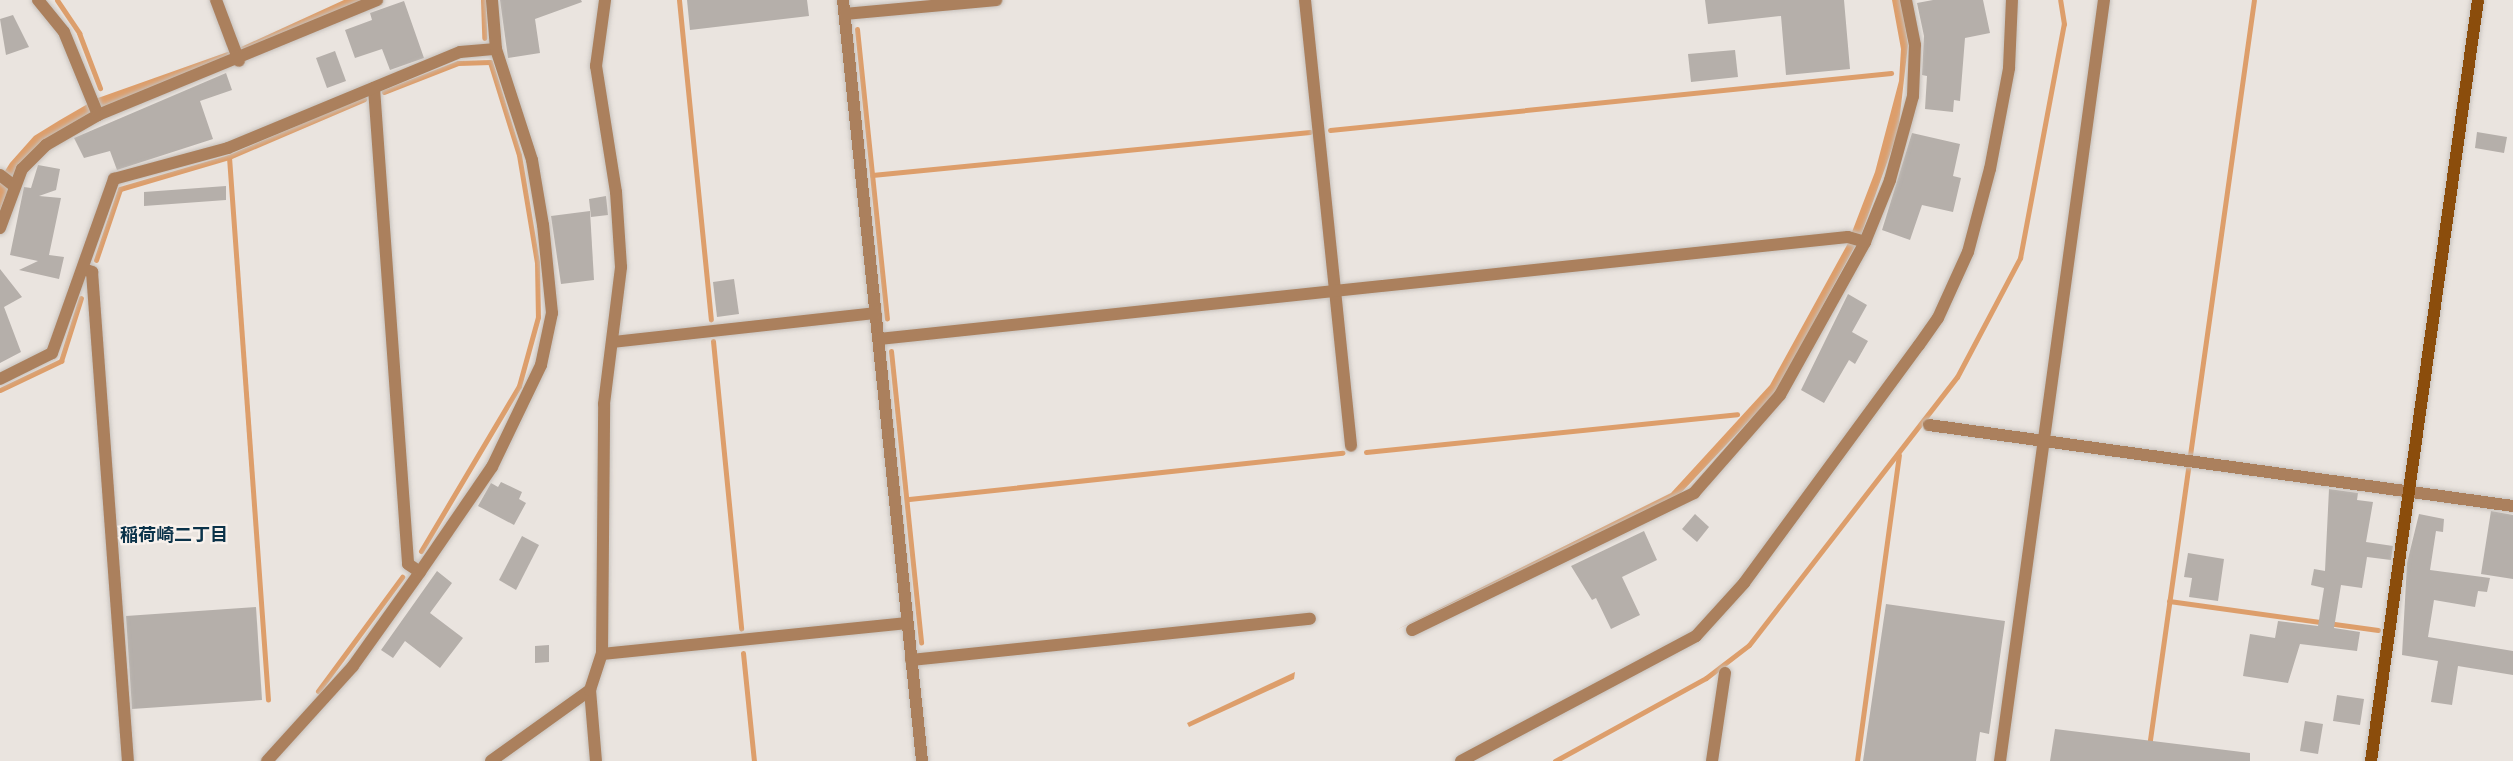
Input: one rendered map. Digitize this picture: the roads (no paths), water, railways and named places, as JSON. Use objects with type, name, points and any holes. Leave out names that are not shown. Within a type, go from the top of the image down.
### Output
[{"type":"street","points":[[38,0],[64,32],[98,115]]},
{"type":"street","points":[[216,0],[237,56]]},
{"type":"street","points":[[0,228],[12,184],[46,145],[98,115],[377,0]]},
{"type":"street","points":[[267,761],[353,666],[492,467],[527,404],[552,313],[532,160],[496,49],[492,0]]},
{"type":"street","points":[[596,761],[590,690],[602,654],[604,404],[621,267],[618,214],[596,66],[605,0]]},
{"type":"street","points":[[843,0],[922,761]]},
{"type":"street","points":[[845,14],[996,0]]},
{"type":"street","points":[[1305,0],[1352,446]]},
{"type":"street","points":[[1412,630],[1694,493],[1780,395],[1857,240],[1890,180],[1914,96],[1915,45],[1906,0]]},
{"type":"street","points":[[1461,761],[1696,636],[1744,583],[1919,345],[1953,288],[1982,200],[2009,68],[2012,0]]},
{"type":"street","points":[[2000,761],[2103,0]]},
{"type":"street","points":[[2371,761],[2478,0]]},
{"type":"street","points":[[0,379],[52,353],[114,180],[228,148],[460,52],[496,49]]},
{"type":"street","points":[[374,88],[408,564],[420,572]]},
{"type":"street","points":[[0,175],[12,184]]},
{"type":"street","points":[[879,339],[1857,240]]},
{"type":"street","points":[[84,269],[92,272],[128,761]]},
{"type":"street","points":[[613,342],[875,313]]},
{"type":"street","points":[[1929,424],[2513,506]]},
{"type":"street","points":[[912,660],[1310,619]]},
{"type":"street","points":[[602,654],[907,624]]},
{"type":"street","points":[[1712,761],[1725,673]]},
{"type":"street","points":[[491,761],[590,690]]},
{"type":"waterway","points":[[57,0],[79,33],[100,88]]},
{"type":"waterway","points":[[483,0],[484,38]]},
{"type":"waterway","points":[[679,0],[711,319]]},
{"type":"waterway","points":[[1555,761],[1706,678],[1749,645],[1957,377],[2020,258],[2064,24],[2060,0]]},
{"type":"waterway","points":[[2147,761],[2254,0]]},
{"type":"waterway","points":[[857,29],[887,318]]},
{"type":"waterway","points":[[384,92],[458,63],[490,62],[519,155],[537,262],[538,317],[519,386],[421,551]]},
{"type":"waterway","points":[[1330,130],[1891,73]]},
{"type":"waterway","points":[[96,260],[120,189],[229,157],[364,99]]},
{"type":"waterway","points":[[872,175],[1310,132]]},
{"type":"waterway","points":[[229,157],[268,700]]},
{"type":"waterway","points":[[0,390],[61,361],[81,298]]},
{"type":"waterway","points":[[713,341],[741,629]]},
{"type":"waterway","points":[[891,351],[921,642]]},
{"type":"waterway","points":[[1366,452],[1737,414]]},
{"type":"waterway","points":[[909,499],[1343,453]]},
{"type":"waterway","points":[[1857,761],[1899,455]]},
{"type":"waterway","points":[[318,691],[402,577]]},
{"type":"waterway","points":[[2169,601],[2378,630]]},
{"type":"waterway","points":[[743,653],[754,761]]},
{"type":"district","name":"稲荷崎二丁目","points":[[174,535]]}]
